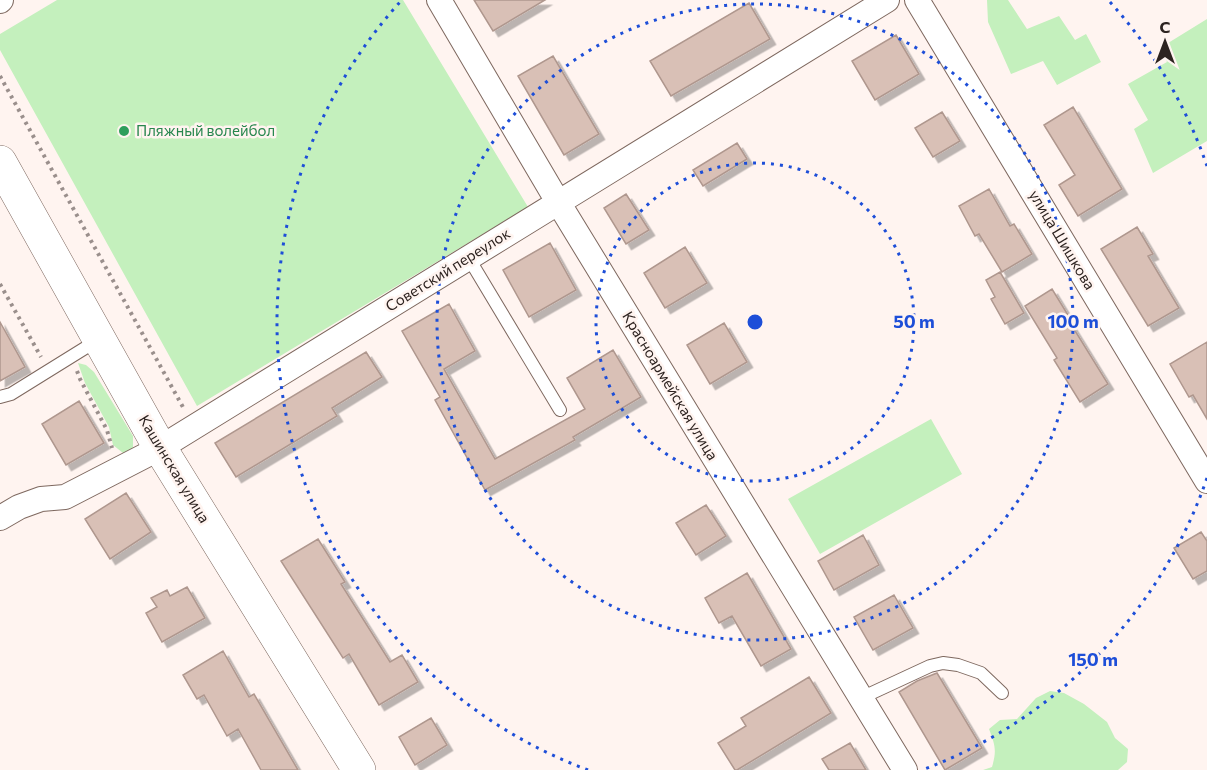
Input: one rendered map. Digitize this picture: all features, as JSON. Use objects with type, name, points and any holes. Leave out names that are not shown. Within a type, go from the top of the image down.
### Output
[{"type":"main road","name":"Кашинская улица","points":[[0,162],[86,348],[160,447],[359,770]]},
{"type":"street","name":"Красноармейская улица","points":[[439,0],[558,202],[904,770]]},
{"type":"street","name":"Советский переулок","points":[[0,518],[19,507],[41,499],[65,497],[160,447],[887,0]]},
{"type":"street","name":"улица Шишкова","points":[[917,0],[1207,481]]},
{"type":"lane","points":[[468,257],[560,410]]},
{"type":"lane","points":[[0,397],[11,394],[86,348]]},
{"type":"lane","points":[[861,698],[930,666],[943,663],[958,665],[981,673],[1002,693]]},
{"type":"path","points":[[0,76],[194,427]]},
{"type":"path","points":[[0,284],[48,370]]},
{"type":"path","points":[[86,348],[80,379],[107,430],[113,450],[125,466]]},
{"type":"green space","points":[[57,0],[403,0],[528,207],[197,406],[0,50],[0,34]]},
{"type":"green space","points":[[987,0],[1008,0],[1027,29],[1059,16],[1075,40],[1086,34],[1101,62],[1057,85],[1043,61],[1011,74],[988,22]]},
{"type":"green space","points":[[1207,19],[1207,141],[1153,173],[1134,129],[1148,120],[1128,84],[1167,62],[1160,48]]},
{"type":"green space","points":[[78,363],[86,365],[94,372],[133,436],[131,451],[123,453],[113,445],[109,427],[85,383]]},
{"type":"green space","points":[[931,419],[962,474],[820,554],[788,499]]},
{"type":"green space","points":[[1050,691],[1064,693],[1084,704],[1107,722],[1115,738],[1128,749],[1127,762],[1118,770],[983,770],[992,767],[995,752],[989,729],[1000,720],[1017,719],[1036,698]]},
{"type":"building","points":[[474,0],[545,0],[493,31]]},
{"type":"building","points":[[749,3],[770,39],[671,96],[650,61]]},
{"type":"building","points":[[896,35],[919,74],[875,100],[852,61]]},
{"type":"building","points":[[553,56],[599,134],[564,155],[518,76]]},
{"type":"building","points":[[1073,107],[1122,189],[1078,216],[1059,185],[1075,175],[1044,125]]},
{"type":"building","points":[[942,112],[960,141],[933,157],[915,128]]},
{"type":"building","points":[[737,143],[747,159],[703,186],[693,170]]},
{"type":"building","points":[[989,189],[1010,226],[1014,224],[1032,254],[1002,272],[979,234],[975,236],[959,206]]},
{"type":"building","points":[[626,194],[649,230],[626,244],[604,208]]},
{"type":"building","points":[[1137,227],[1153,254],[1148,256],[1179,308],[1148,326],[1101,249]]},
{"type":"building","points":[[550,243],[576,290],[529,317],[503,270]]},
{"type":"building","points":[[685,247],[707,283],[665,308],[644,273]]},
{"type":"building","points":[[1000,272],[1024,313],[1005,324],[991,299],[995,297],[986,280]]},
{"type":"building","points":[[1052,289],[1108,384],[1080,402],[1054,360],[1057,358],[1025,306]]},
{"type":"building","points":[[449,304],[475,351],[444,369],[495,459],[585,409],[567,378],[613,350],[641,397],[573,437],[575,440],[485,490],[435,400],[440,397],[402,331]]},
{"type":"building","points":[[0,322],[25,367],[0,381]]},
{"type":"building","points":[[724,323],[747,362],[710,384],[687,345]]},
{"type":"building","points":[[1207,342],[1207,419],[1193,395],[1189,397],[1170,364]]},
{"type":"building","points":[[366,352],[382,377],[332,408],[337,416],[236,477],[215,443]]},
{"type":"building","points":[[79,401],[104,443],[66,465],[42,424]]},
{"type":"building","points":[[126,493],[151,532],[110,559],[85,519]]},
{"type":"building","points":[[706,505],[726,536],[696,555],[676,523]]},
{"type":"building","points":[[1201,532],[1207,541],[1207,571],[1193,579],[1174,548]]},
{"type":"building","points":[[863,535],[879,565],[834,590],[818,561]]},
{"type":"building","points":[[318,539],[345,582],[341,584],[390,662],[402,655],[418,682],[379,705],[349,654],[343,658],[281,561]]},
{"type":"building","points":[[747,573],[791,649],[761,666],[732,616],[719,623],[705,598]]},
{"type":"building","points":[[187,587],[205,618],[162,642],[146,613],[157,607],[151,598],[167,590],[170,596]]},
{"type":"building","points":[[894,595],[913,628],[873,650],[854,617]]},
{"type":"building","points":[[223,651],[249,697],[254,694],[298,770],[261,770],[238,729],[227,736],[204,695],[197,699],[183,675]]},
{"type":"building","points":[[937,673],[982,748],[945,770],[899,692]]},
{"type":"building","points":[[809,677],[831,713],[735,770],[718,743],[746,726],[741,718]]},
{"type":"building","points":[[431,718],[447,745],[415,765],[399,737]]},
{"type":"building","points":[[850,743],[866,770],[829,770],[822,759]]},
{"type":"place","name":"Пляжный волейбол","points":[[124,131]]}]
